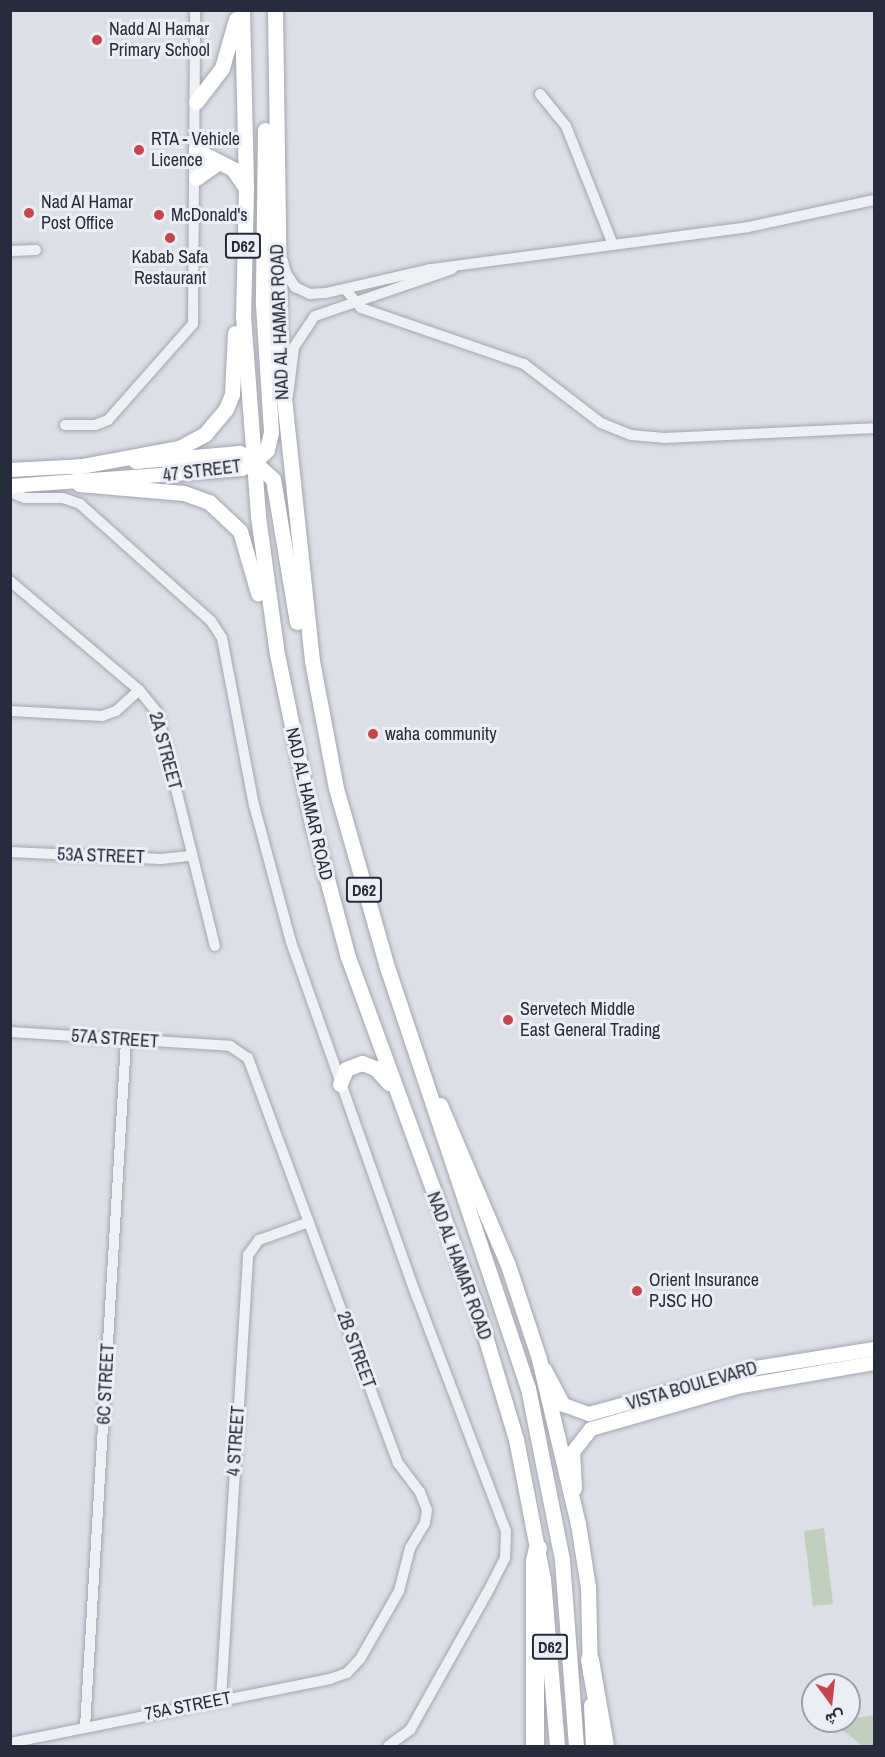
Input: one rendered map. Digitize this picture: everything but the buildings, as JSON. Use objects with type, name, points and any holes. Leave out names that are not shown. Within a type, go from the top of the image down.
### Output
[{"type":"highway","points":[[535,1746],[535,1565],[538,1548]]},
{"type":"highway","points":[[590,1660],[605,1746]]},
{"type":"main road","points":[[196,102],[222,68],[240,10]]},
{"type":"main road","name":"NAD AL HAMAR ROAD","points":[[240,10],[246,188],[243,316],[254,462],[277,654],[323,868],[348,957],[491,1353],[520,1457],[538,1548],[549,1626],[557,1746]]},
{"type":"main road","points":[[267,10],[263,304],[271,432],[267,450],[254,462],[270,472],[276,490],[294,609],[317,720],[328,750]]},
{"type":"main road","name":"NAD AL HAMAR ROAD","points":[[274,10],[277,309],[284,408],[303,596],[328,750],[346,830],[422,1081],[495,1283],[536,1420],[563,1569],[576,1746]]},
{"type":"main road","points":[[196,150],[232,169],[246,188]]},
{"type":"main road","points":[[196,178],[219,162]]},
{"type":"main road","points":[[76,467],[178,448],[216,424],[229,402],[235,377],[236,267],[243,251]]},
{"type":"main road","points":[[79,483],[184,493],[220,509],[245,540],[262,615],[277,654]]},
{"type":"main road","points":[[340,1084],[346,1069],[362,1063],[375,1068],[394,1088]]},
{"type":"main road","points":[[422,1081],[443,1110],[487,1213],[539,1359],[578,1524],[588,1587],[593,1746]]},
{"type":"street","points":[[65,426],[95,425],[114,415],[189,332],[195,315],[195,10]]},
{"type":"street","points":[[540,94],[566,126],[613,245]]},
{"type":"street","points":[[276,192],[284,265],[290,281],[310,294],[346,290],[409,273],[772,223],[874,200]]},
{"type":"street","points":[[10,251],[36,250]]},
{"type":"street","points":[[284,408],[298,335],[315,316],[458,267]]},
{"type":"street","points":[[346,290],[353,302],[366,310],[524,364],[601,423],[632,435],[664,438],[874,428]]},
{"type":"street","name":"47 STREET","points":[[10,470],[76,467],[240,453],[254,462],[242,469],[79,483],[10,486]]},
{"type":"street","points":[[10,492],[25,498],[63,498],[80,504],[217,629],[225,647],[270,870],[340,1084],[507,1538],[499,1571],[410,1730],[388,1746]]},
{"type":"street","name":"2A STREET","points":[[10,581],[139,690],[160,719],[191,856],[215,946]]},
{"type":"street","points":[[10,711],[102,716],[116,711],[139,690]]},
{"type":"street","name":"53A STREET","points":[[10,852],[161,859],[191,856]]},
{"type":"street","name":"57A STREET","points":[[10,1032],[220,1046]]},
{"type":"street","name":"6C STREET","points":[[85,1727],[126,1041]]},
{"type":"street","name":"2B STREET","points":[[220,1046],[230,1046],[248,1058],[398,1463],[420,1492],[427,1510],[425,1522],[410,1548],[399,1591],[360,1659]]},
{"type":"street","name":"4 STREET","points":[[221,1699],[248,1255],[259,1240],[309,1222]]},
{"type":"street","name":"VISTA BOULEVARD","points":[[539,1359],[561,1401],[577,1413],[595,1413],[756,1368],[874,1349]]},
{"type":"street","name":"VISTA BOULEVARD","points":[[578,1524],[572,1458],[582,1437],[597,1427],[768,1380],[874,1363]]},
{"type":"street","points":[[662,1408],[667,1392]]},
{"type":"street","name":"75A STREET","points":[[10,1743],[221,1699],[336,1678],[360,1659]]},
{"type":"green space","points":[[824,1528],[833,1604],[813,1606],[804,1531]]},
{"type":"green space","points":[[874,1715],[874,1746],[863,1746],[846,1733],[861,1733],[861,1717]]},
{"type":"place","name":"Nadd Al Hamar Primary School","points":[[97,40]]},
{"type":"place","name":"RTA - Vehicle Licence","points":[[139,150]]},
{"type":"place","name":"Nad Al Hamar Post Office","points":[[29,213]]},
{"type":"place","name":"McDonald's","points":[[159,215]]},
{"type":"place","name":"Kabab Safa Restaurant","points":[[170,238]]},
{"type":"place","name":"waha community","points":[[373,734]]},
{"type":"place","name":"Servetech Middle East General Trading","points":[[508,1020]]},
{"type":"place","name":"Orient Insurance PJSC HO","points":[[637,1291]]}]
